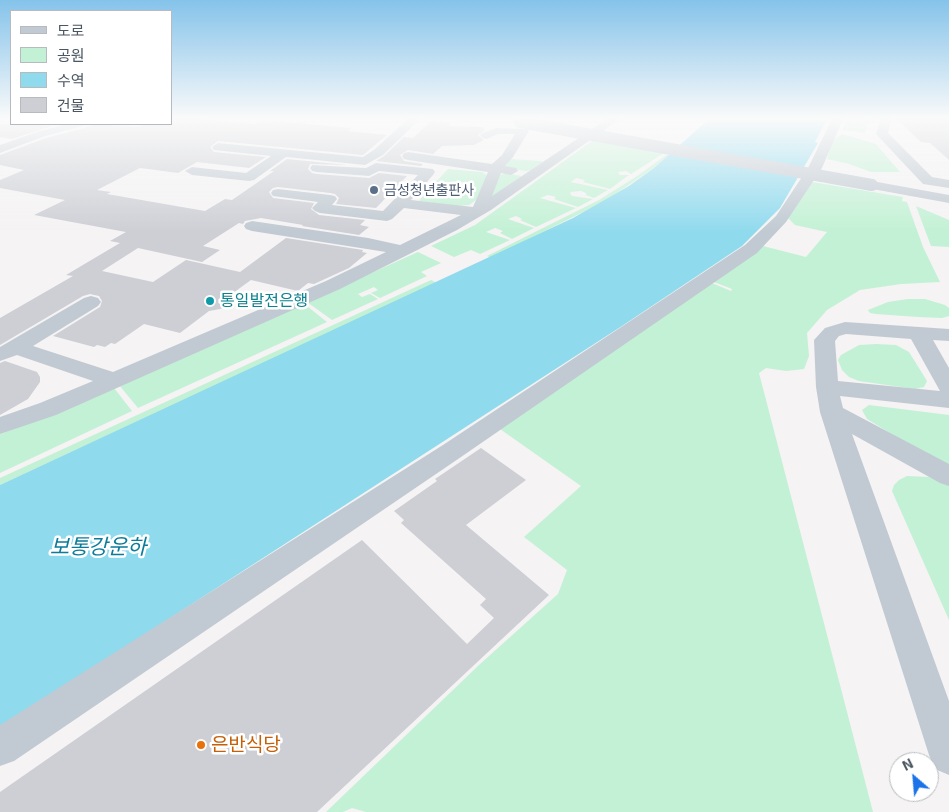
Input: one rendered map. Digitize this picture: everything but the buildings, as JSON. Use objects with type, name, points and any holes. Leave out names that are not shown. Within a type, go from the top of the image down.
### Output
[{"type":"street","points":[[192,171],[249,177],[285,157]]},
{"type":"street","points":[[318,157],[358,161],[373,157]]},
{"type":"street","points":[[415,157],[496,168],[531,175]]},
{"type":"street","points":[[478,212],[496,168],[506,157]]},
{"type":"street","points":[[0,426],[48,409],[333,285],[478,212],[557,157]]},
{"type":"street","points":[[715,157],[949,199]]},
{"type":"street","points":[[0,747],[452,451],[751,249],[781,219],[815,168],[820,157]]},
{"type":"street","points":[[905,157],[928,180],[949,184]]},
{"type":"street","points":[[278,193],[330,199],[320,208],[387,216],[428,172],[376,167],[369,172],[318,168]]},
{"type":"street","points":[[400,203],[478,212]]},
{"type":"street","points":[[252,226],[368,243],[403,251]]},
{"type":"street","points":[[8,351],[92,302]]},
{"type":"street","points":[[949,335],[845,328],[832,332],[824,340],[830,400],[949,755]]},
{"type":"street","points":[[918,332],[949,388]]},
{"type":"street","points":[[8,351],[113,380]]},
{"type":"street","points":[[830,400],[949,400]]},
{"type":"street","points":[[830,400],[949,476]]},
{"type":"green space","points":[[570,157],[658,157],[631,174],[626,171],[618,172],[620,175],[629,175],[610,189],[583,182],[585,180],[576,178],[571,182],[608,190],[594,198],[581,191],[571,192],[572,196],[593,199],[578,207],[548,195],[540,198],[576,208],[536,227],[520,220],[522,219],[516,216],[508,219],[534,228],[512,239],[500,233],[503,231],[495,228],[486,232],[510,240],[480,254],[471,250],[454,257],[431,246],[475,225]]},
{"type":"green space","points":[[663,157],[667,157],[654,168],[605,201],[491,258],[487,256],[599,200]]},
{"type":"green space","points":[[828,157],[887,157],[900,172],[871,172],[827,159]]},
{"type":"green space","points":[[508,160],[543,162],[526,171],[504,168]]},
{"type":"green space","points":[[448,169],[482,172],[488,176],[476,200],[469,205],[456,206],[419,201],[431,186],[445,187],[443,193],[458,194],[467,183],[452,181],[449,185],[435,183]]},
{"type":"green space","points":[[504,173],[522,176],[489,199],[500,175]]},
{"type":"green space","points":[[812,182],[903,197],[902,201],[907,202],[923,247],[940,282],[901,284],[860,290],[827,310],[807,333],[809,356],[804,369],[786,371],[766,368],[759,373],[873,812],[366,812],[352,808],[343,812],[326,812],[479,665],[558,594],[567,570],[524,537],[581,486],[500,429],[712,283],[731,291],[732,289],[714,282],[763,246],[806,257],[827,232],[795,225],[788,218]]},
{"type":"green space","points":[[916,206],[949,220],[949,247],[931,246]]},
{"type":"green space","points":[[418,252],[441,263],[421,272],[427,276],[380,298],[371,293],[378,290],[374,287],[358,294],[362,297],[370,294],[378,299],[332,320],[307,302]]},
{"type":"green space","points":[[431,280],[437,283],[0,485],[0,478]]},
{"type":"green space","points":[[925,299],[945,305],[949,308],[949,316],[942,318],[876,314],[870,313],[868,310],[888,302]]},
{"type":"green space","points":[[303,303],[327,322],[138,408],[119,385]]},
{"type":"green space","points":[[859,345],[896,345],[909,352],[927,381],[924,387],[915,389],[859,381],[849,377],[842,370],[838,360],[841,355]]},
{"type":"green space","points":[[114,388],[132,411],[0,473],[0,434]]},
{"type":"green space","points":[[869,405],[949,415],[949,469],[867,419],[862,410]]},
{"type":"green space","points":[[907,476],[929,477],[949,483],[949,620],[892,491],[894,485],[899,480]]},
{"type":"water","name":"보통강운하","points":[[666,157],[810,157],[780,208],[742,246],[622,326],[0,728],[0,485],[573,218],[629,186]]},
{"type":"place","name":"금성청년출판사","points":[[374,190]]},
{"type":"place","name":"통일발전은행","points":[[210,301]]},
{"type":"place","name":"은반식당","points":[[201,745]]}]
